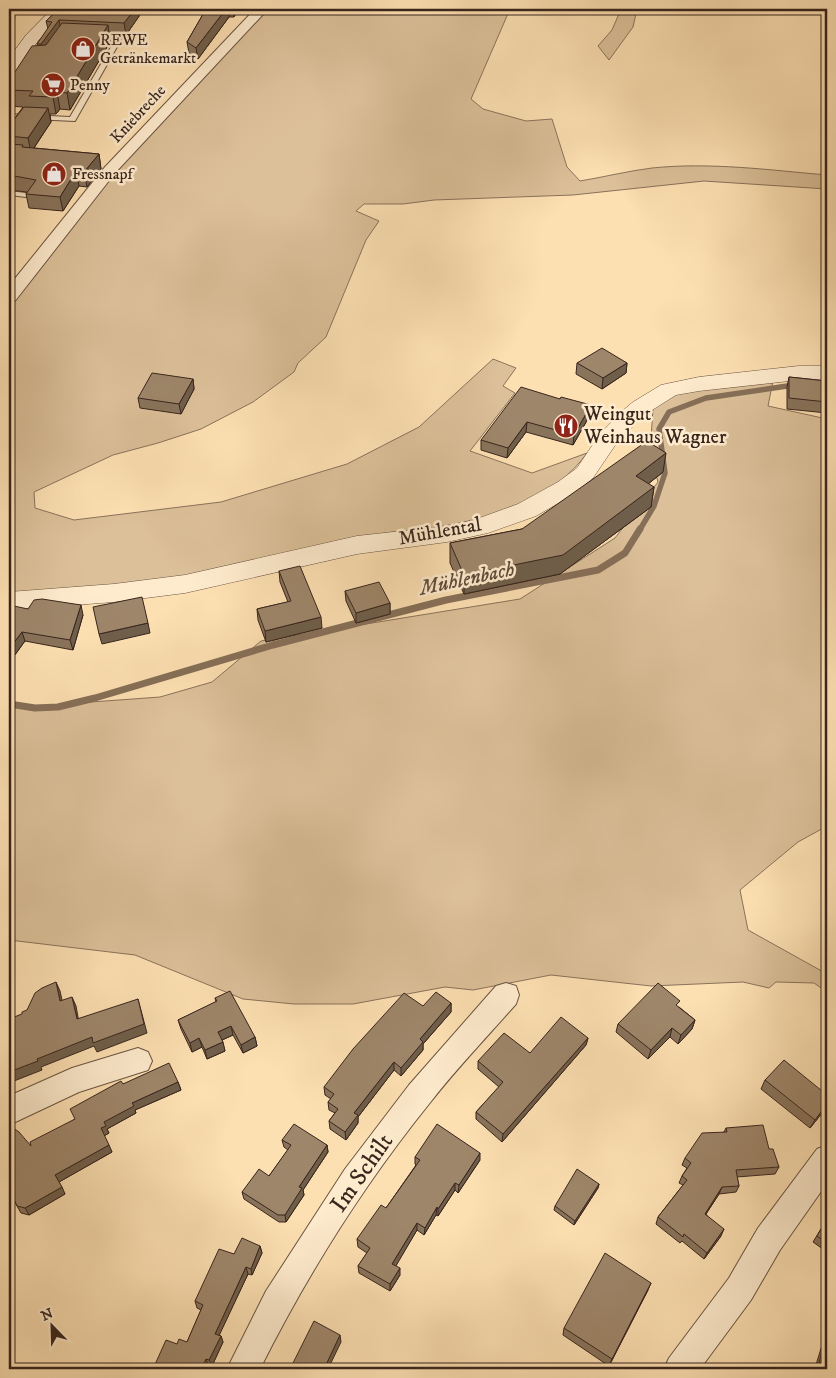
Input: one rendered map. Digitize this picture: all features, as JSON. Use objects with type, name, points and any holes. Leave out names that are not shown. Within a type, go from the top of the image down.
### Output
[{"type":"street","points":[[17,62],[32,38],[60,9]]},
{"type":"street","name":"Kniebreche","points":[[9,297],[110,170],[262,9]]},
{"type":"street","name":"Mühlental","points":[[9,601],[114,593],[177,585],[226,576],[347,546],[447,534],[479,527],[528,510],[571,484],[585,473],[608,439],[623,423],[641,407],[669,390],[699,384],[799,373],[827,373]]},
{"type":"street","name":"Im Schilt","points":[[243,1369],[277,1302],[355,1179],[419,1094],[506,994]]},
{"type":"street","points":[[9,1111],[73,1080],[115,1066],[138,1061]]},
{"type":"street","points":[[680,1369],[740,1289],[769,1239],[827,1160]]},
{"type":"lane","points":[[9,116],[72,119],[119,38],[91,37]]},
{"type":"lane","points":[[9,194],[26,195]]},
{"type":"shaded area","points":[[268,9],[510,9],[471,99],[483,109],[526,121],[552,119],[567,167],[580,181],[652,168],[718,166],[827,175],[827,189],[704,181],[573,195],[434,200],[403,204],[364,204],[356,211],[379,221],[366,240],[326,337],[298,363],[294,372],[253,402],[201,429],[113,455],[34,492],[35,508],[74,520],[221,502],[347,464],[419,427],[493,359],[516,368],[503,386],[515,393],[470,451],[532,473],[587,453],[575,468],[560,481],[526,502],[507,510],[468,521],[363,537],[221,571],[177,579],[105,587],[9,594],[9,300],[57,245],[116,170],[153,127]]},
{"type":"shaded area","points":[[621,9],[637,9],[633,27],[609,60],[598,46],[612,30]]},
{"type":"shaded area","points":[[773,381],[768,406],[827,419],[827,826],[798,842],[740,890],[748,930],[827,974],[827,992],[814,983],[776,982],[769,988],[743,982],[651,986],[551,975],[473,990],[445,987],[353,1004],[294,1004],[243,999],[135,955],[9,940],[9,708],[160,697],[212,682],[261,641],[520,599],[615,538],[658,482],[650,454],[653,408],[679,393]]},
{"type":"building","points":[[59,9],[135,9],[124,23],[59,20],[41,44],[37,44],[52,22],[46,21]]},
{"type":"building","points":[[206,9],[226,9],[196,48],[187,42]]},
{"type":"building","points":[[62,23],[108,25],[67,93],[57,92],[53,97],[29,96],[33,91],[9,90],[9,81],[32,46],[46,45]]},
{"type":"building","points":[[24,107],[48,108],[28,138],[9,136],[9,126]]},
{"type":"building","points":[[9,144],[23,145],[22,147],[99,154],[84,172],[76,171],[60,197],[26,194],[36,180],[9,175]]},
{"type":"building","points":[[602,348],[627,363],[603,378],[577,363]]},
{"type":"building","points":[[152,373],[193,379],[179,404],[138,398]]},
{"type":"building","points":[[789,377],[827,381],[827,402],[789,398]]},
{"type":"building","points":[[521,387],[560,399],[561,397],[591,405],[574,435],[527,422],[508,448],[481,440]]},
{"type":"building","points":[[647,441],[666,453],[636,476],[654,487],[563,555],[464,575],[450,543],[522,529]]},
{"type":"building","points":[[300,566],[321,617],[265,631],[257,609],[291,601],[279,571]]},
{"type":"building","points":[[379,582],[390,603],[356,613],[345,591]]},
{"type":"building","points":[[142,597],[148,623],[99,634],[93,607]]},
{"type":"building","points":[[42,599],[81,605],[70,640],[22,632],[9,649],[9,605],[28,609],[34,600]]},
{"type":"building","points":[[56,982],[60,1001],[72,997],[77,1019],[138,999],[144,1024],[93,1043],[92,1037],[9,1072],[9,1019],[27,1010],[35,993]]},
{"type":"building","points":[[658,983],[680,1001],[676,1005],[695,1020],[681,1035],[672,1028],[651,1050],[618,1024]]},
{"type":"building","points":[[230,991],[255,1037],[241,1045],[231,1026],[218,1032],[223,1042],[205,1050],[199,1038],[190,1043],[178,1020],[217,1001],[215,998]]},
{"type":"building","points":[[436,992],[451,1003],[420,1039],[423,1042],[401,1068],[394,1062],[354,1113],[358,1115],[345,1132],[329,1121],[338,1109],[328,1102],[334,1094],[324,1087],[353,1049],[404,993],[423,1006]]},
{"type":"building","points":[[561,1017],[588,1038],[503,1134],[476,1112],[503,1082],[478,1061],[504,1033],[530,1053]]},
{"type":"building","points":[[784,1060],[827,1095],[827,1104],[815,1120],[765,1080]]},
{"type":"building","points":[[169,1063],[178,1082],[132,1103],[134,1106],[104,1122],[106,1126],[101,1128],[109,1145],[55,1175],[62,1187],[25,1208],[17,1206],[9,1188],[9,1125],[19,1132],[31,1146],[30,1142],[75,1119],[70,1109],[121,1081],[123,1084]]},
{"type":"building","points":[[294,1124],[327,1145],[299,1187],[302,1188],[285,1215],[278,1215],[242,1192],[259,1169],[269,1176],[291,1145],[282,1140]]},
{"type":"building","points":[[437,1124],[480,1153],[459,1185],[455,1183],[438,1209],[437,1207],[425,1228],[417,1223],[392,1264],[400,1268],[390,1284],[358,1266],[370,1248],[357,1239],[381,1205],[386,1208],[420,1160],[415,1157]]},
{"type":"building","points":[[763,1125],[769,1149],[773,1149],[779,1167],[736,1170],[739,1186],[722,1187],[705,1214],[724,1229],[707,1253],[684,1234],[683,1237],[658,1217],[687,1180],[682,1176],[691,1163],[685,1158],[702,1133],[727,1132],[726,1128]]},
{"type":"building","points":[[577,1169],[599,1184],[575,1221],[555,1206]]},
{"type":"building","points":[[827,1219],[827,1243],[817,1236]]},
{"type":"building","points":[[242,1238],[260,1246],[251,1269],[246,1267],[215,1334],[221,1336],[209,1360],[206,1359],[201,1369],[153,1369],[166,1340],[177,1344],[179,1339],[187,1342],[203,1305],[195,1301],[219,1249],[234,1254]]},
{"type":"building","points":[[605,1253],[651,1283],[612,1359],[564,1328]]},
{"type":"building","points":[[314,1321],[340,1335],[324,1369],[290,1369]]},
{"type":"building","points":[[827,1337],[827,1367],[819,1362]]},
{"type":"waterway","name":"Mühlenbach","points":[[639,531],[654,506],[665,473],[659,429],[669,412],[706,398],[794,385]]},
{"type":"waterway","name":"Mühlenbach","points":[[9,704],[35,708],[58,707],[95,698],[273,645],[446,600],[598,570],[625,553],[640,529]]},
{"type":"place","name":"REWE Getränkemarkt","points":[[83,49]]},
{"type":"place","name":"Penny","points":[[53,85]]},
{"type":"place","name":"Fressnapf","points":[[54,174]]},
{"type":"place","name":"Weingut Weinhaus Wagner","points":[[566,426]]}]
